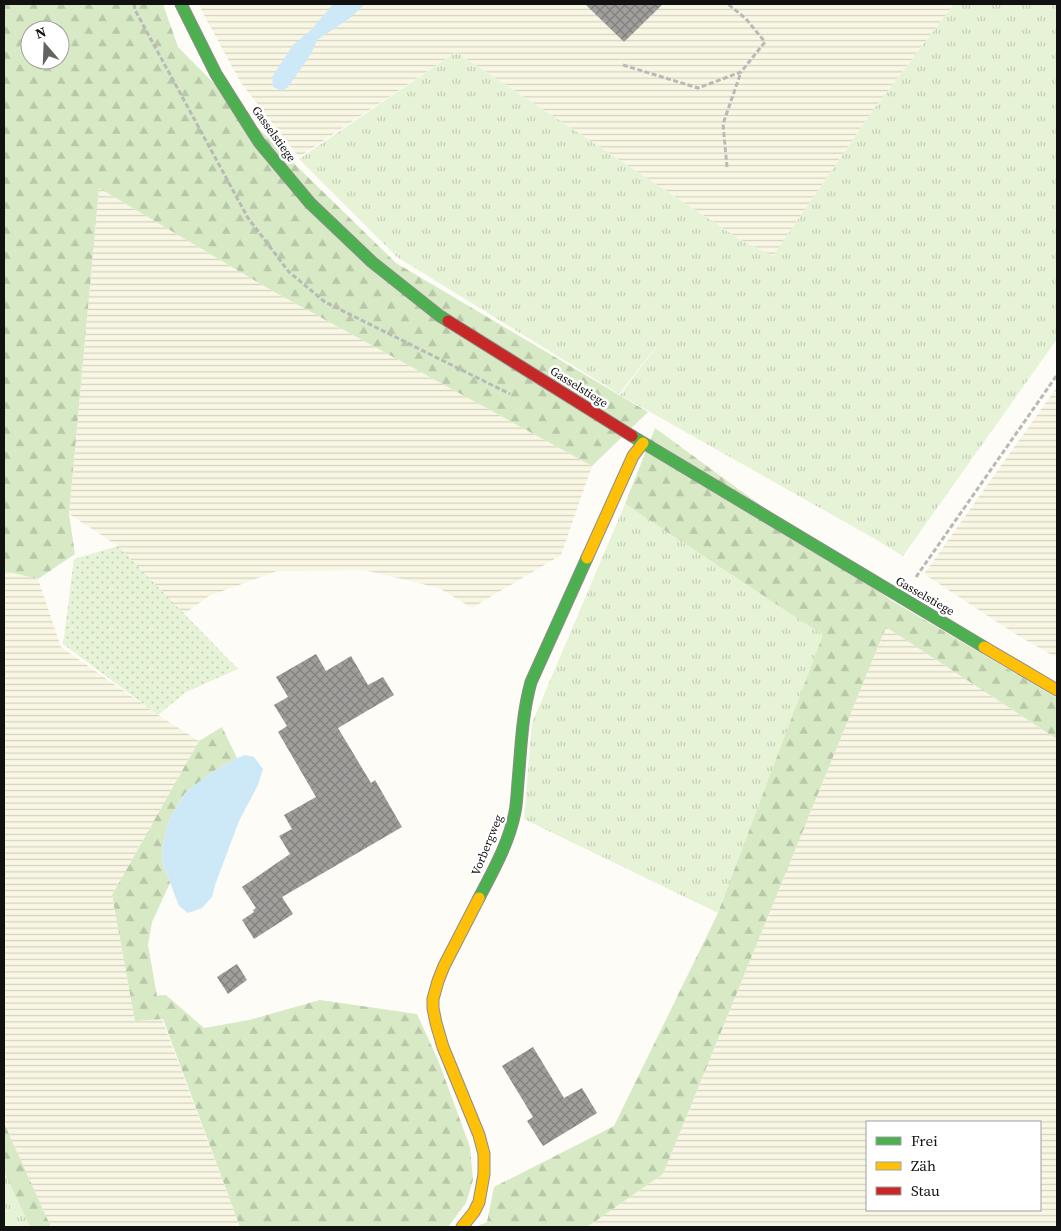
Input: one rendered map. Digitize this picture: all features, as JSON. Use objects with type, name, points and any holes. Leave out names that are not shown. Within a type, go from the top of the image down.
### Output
[{"type":"street","name":"Gasselstiege","points":[[182,4],[216,74],[259,142],[310,203],[365,256],[440,316],[643,443],[1057,690]]},
{"type":"street","name":"Vorbergweg","points":[[462,1227],[479,1202],[484,1174],[484,1154],[479,1135],[443,1047],[436,1023],[433,999],[444,966],[500,856],[510,830],[515,812],[526,700],[531,682],[630,464],[643,443]]},
{"type":"path","points":[[727,167],[723,124],[741,72],[765,42],[746,19],[728,4]]},
{"type":"path","points":[[623,65],[698,88],[741,72]]},
{"type":"path","points":[[901,598],[1057,375]]},
{"type":"shaded area","points":[[198,4],[954,4],[874,109],[773,256],[739,239],[456,52],[299,157],[241,83]]},
{"type":"shaded area","points":[[99,188],[269,289],[592,466],[561,555],[472,608],[439,588],[364,570],[277,571],[209,596],[184,614],[118,546],[69,514]]},
{"type":"shaded area","points":[[1057,387],[1057,658],[1014,633],[924,574]]},
{"type":"shaded area","points":[[4,571],[38,579],[61,647],[158,715],[199,741],[112,895],[135,1021],[162,1019],[240,1227],[51,1227],[4,1123]]},
{"type":"shaded area","points":[[886,627],[1057,739],[1057,1227],[587,1227],[663,1174]]},
{"type":"green space","points":[[4,4],[163,4],[178,47],[396,263],[648,412],[592,466],[269,289],[99,188],[69,514],[75,554],[38,579],[4,571]]},
{"type":"green space","points":[[954,4],[1057,4],[1057,339],[903,556],[620,395],[666,334],[619,394],[397,257],[299,159],[456,52],[739,239],[773,256],[874,109]]},
{"type":"green space","points":[[655,428],[889,599],[1057,698],[1057,739],[886,627],[663,1174],[587,1227],[475,1227],[487,1222],[494,1187],[614,1126],[718,913],[823,635],[625,504]]},
{"type":"green space","points":[[625,504],[824,635],[718,913],[524,819],[532,723]]},
{"type":"green space","points":[[118,546],[238,669],[186,692],[158,715],[63,644],[74,559]]},
{"type":"green space","points":[[222,727],[237,758],[212,772],[185,793],[169,820],[162,848],[163,864],[170,883],[152,922],[148,945],[157,996],[166,995],[204,1028],[249,1020],[320,1000],[417,1014],[438,1060],[470,1147],[473,1180],[466,1203],[448,1227],[240,1227],[163,1019],[135,1021],[112,895],[199,741]]},
{"type":"green space","points":[[4,1123],[51,1227],[30,1227],[4,1171]]},
{"type":"green space","points":[[4,1171],[30,1227],[4,1227]]},
{"type":"water","points":[[333,4],[365,4],[350,18],[317,40],[311,54],[288,87],[282,91],[273,87],[272,77],[293,45],[312,29]]},
{"type":"water","points":[[245,755],[254,757],[263,769],[258,785],[239,821],[212,897],[202,908],[188,913],[179,906],[163,864],[162,848],[169,820],[185,793],[212,772]]},
{"type":"building","points":[[585,4],[663,4],[624,42]]},
{"type":"building","points":[[316,654],[326,671],[351,656],[368,685],[383,677],[394,695],[338,728],[371,783],[375,780],[402,827],[282,897],[293,914],[254,939],[242,920],[254,912],[253,910],[256,908],[242,887],[290,854],[279,836],[292,829],[284,815],[316,797],[278,732],[287,726],[274,705],[288,697],[276,677]]},
{"type":"building","points":[[237,964],[247,980],[228,994],[217,977]]},
{"type":"building","points":[[533,1047],[564,1098],[582,1088],[597,1113],[543,1146],[527,1121],[533,1117],[502,1066]]},
{"type":"traffic: fast","points":[[181,4],[216,74],[259,142],[310,203],[372,262],[448,321]]},
{"type":"traffic: fast","points":[[632,436],[984,647]]},
{"type":"traffic: fast","points":[[479,898],[500,856],[512,823],[516,804],[524,719],[531,682],[587,558]]},
{"type":"traffic: slow","points":[[587,558],[633,456],[643,443]]},
{"type":"traffic: slow","points":[[984,647],[1057,690]]},
{"type":"traffic: slow","points":[[462,1227],[479,1202],[484,1174],[484,1154],[479,1135],[443,1047],[436,1023],[433,999],[444,966],[479,898]]},
{"type":"traffic: jam","points":[[448,321],[632,436]]}]
